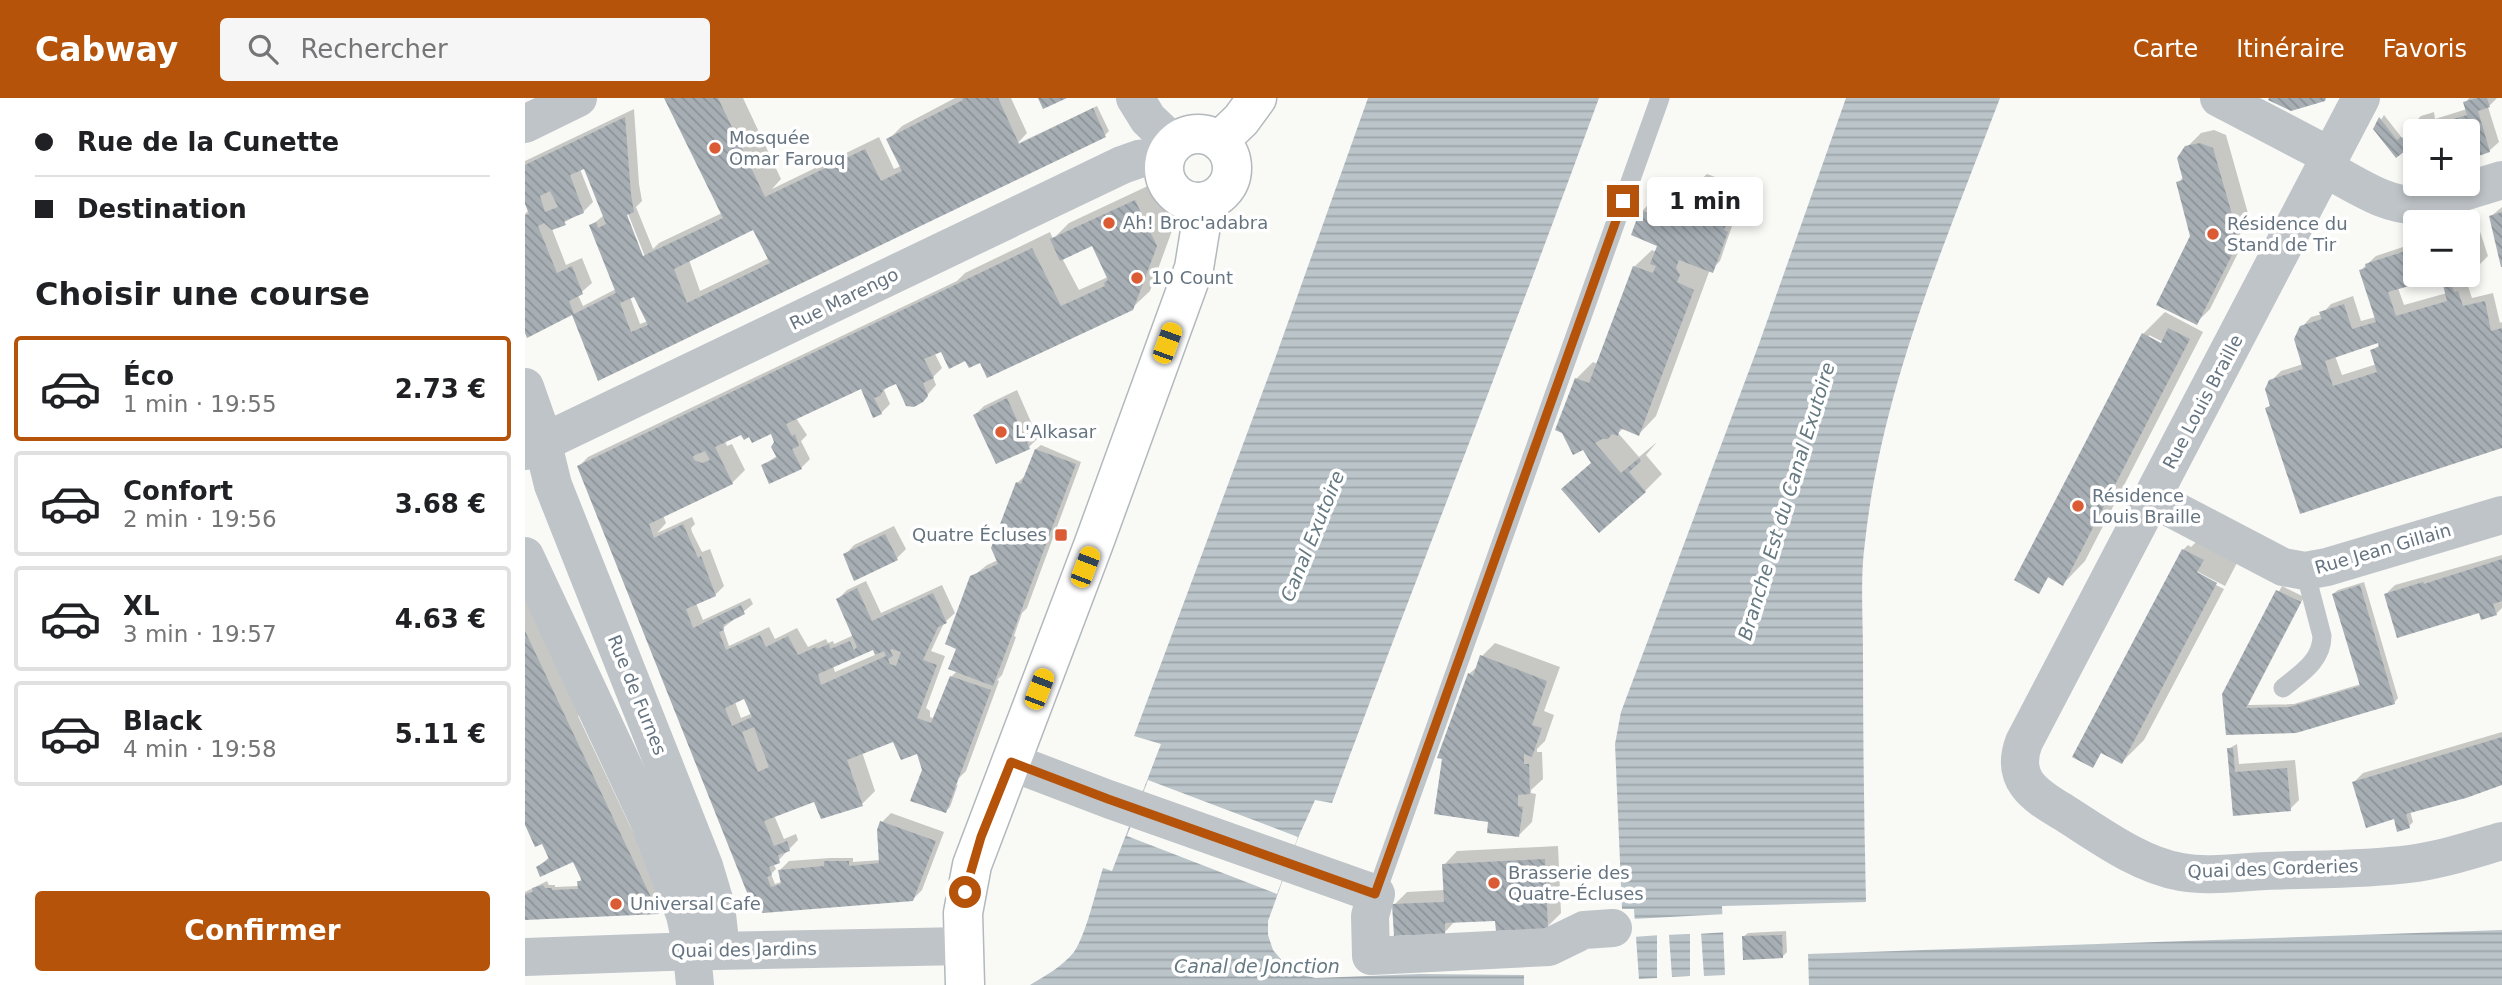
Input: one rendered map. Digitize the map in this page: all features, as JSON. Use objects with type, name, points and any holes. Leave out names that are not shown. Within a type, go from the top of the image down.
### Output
[{"type":"main road","points":[[1219,141],[1241,120],[1257,98]]},
{"type":"main road","points":[[1198,134],[1219,141],[1230,157],[1231,177],[1221,193],[1210,200],[1186,200],[1171,188],[1164,170],[1170,150],[1188,136],[1198,134]]},
{"type":"main road","points":[[964,966],[963,913],[968,878],[1194,268],[1201,225],[1201,202]]},
{"type":"street","points":[[525,124],[578,98]]},
{"type":"street","points":[[1135,98],[1170,150]]},
{"type":"street","points":[[2219,98],[2384,199],[2409,206],[2421,205],[2502,180]]},
{"type":"street","name":"Rue Louis Braille","points":[[2024,743],[2361,98]]},
{"type":"street","name":"Rue Marengo","points":[[534,447],[1122,165],[1170,150]]},
{"type":"street","name":"Rue de Furnes","points":[[525,387],[534,409],[534,447],[553,485],[704,866],[716,906],[703,962]]},
{"type":"street","name":"Rue Jean Gillain","points":[[2153,499],[2272,562],[2305,571],[2502,515]]},
{"type":"street","points":[[525,556],[648,820],[703,962]]},
{"type":"street","name":"Quai des Corderies","points":[[2024,743],[2019,758],[2020,771],[2025,781],[2041,797],[2122,848],[2182,872],[2408,864],[2463,853],[2502,841]]},
{"type":"street","points":[[1011,762],[1375,894],[1370,916],[1371,956],[1549,947],[1584,930],[1613,928]]},
{"type":"street","name":"Quai des Jardins","points":[[525,957],[964,966]]},
{"type":"lane","points":[[1375,894],[1660,98]]},
{"type":"lane","points":[[2283,688],[2309,666],[2320,652],[2322,644],[2305,571]]},
{"type":"water","points":[[1368,98],[1599,98],[1332,803],[1315,800],[1268,921],[1268,935],[1273,950],[1290,970],[1315,978],[1420,974],[1524,975],[1524,985],[1030,985],[1065,962],[1074,952],[1087,924],[1103,868],[1112,871],[1161,744],[1134,736],[1276,356]]},
{"type":"water","name":"Branche Est du Canal Exutoire","points":[[1846,98],[2000,98],[1918,316],[1873,484],[1862,583],[1866,902],[1722,906],[1725,975],[1704,976],[1700,918],[1690,918],[1690,976],[1672,977],[1668,921],[1657,922],[1657,978],[1639,979],[1634,909],[1622,909],[1615,744],[1621,712],[1759,344]]},
{"type":"water","points":[[2502,930],[2502,985],[1809,985],[1808,954]]},
{"type":"pier","points":[[1148,780],[1298,837],[1277,894],[1127,836]]},
{"type":"pier","points":[[1726,914],[1727,932],[1698,934],[1697,921],[1694,921],[1694,934],[1666,935],[1665,924],[1661,924],[1661,935],[1633,937],[1632,919]]},
{"type":"building","points":[[664,98],[718,98],[765,197],[865,149],[881,181],[902,171],[886,139],[963,100],[962,98],[998,98],[1019,144],[1093,108],[1106,137],[598,381],[572,315],[527,338],[525,215],[529,214],[525,204],[525,165],[625,117],[634,212],[627,215],[643,256],[723,218]],"holes":[[[584,169],[606,224],[598,228],[596,222],[589,225],[616,293],[574,314],[569,301],[583,294],[572,266],[557,273],[538,226],[544,223],[552,230],[566,225],[564,221],[584,213],[570,175]],[[550,191],[558,207],[545,212],[540,196]],[[753,230],[770,263],[687,303],[674,269]],[[634,297],[648,325],[631,332],[620,303]]]},
{"type":"building","points":[[1038,98],[1067,98],[1043,109]]},
{"type":"building","points":[[2326,98],[2325,101],[2291,111],[2268,100]]},
{"type":"building","points":[[2487,98],[2490,107],[2478,111],[2490,152],[2480,155],[2480,119],[2453,119],[2467,115],[2463,102]]},
{"type":"building","points":[[2379,117],[2397,140],[2401,137],[2403,140],[2403,153],[2396,158],[2373,129]]},
{"type":"building","name":"Résidence du Stand de Tir","points":[[2200,143],[2213,148],[2237,232],[2227,250],[2233,253],[2197,325],[2156,305],[2190,236],[2176,182],[2183,180],[2177,158],[2185,146]]},
{"type":"building","points":[[1696,182],[1737,197],[1724,230],[1728,232],[1713,273],[1679,260],[1676,268],[1680,275],[1677,282],[1694,290],[1639,436],[1620,428],[1618,436],[1612,434],[1608,439],[1595,443],[1621,473],[1639,458],[1641,461],[1629,472],[1646,492],[1599,533],[1561,489],[1591,463],[1583,450],[1573,455],[1562,433],[1555,430],[1575,378],[1589,383],[1633,266],[1653,273],[1656,266],[1650,264],[1657,246],[1631,235],[1640,210],[1680,225]]},
{"type":"building","points":[[1135,200],[1157,246],[1133,310],[987,378],[980,363],[969,368],[965,361],[949,369],[941,352],[924,359],[934,378],[923,383],[928,396],[914,407],[906,406],[896,384],[884,389],[880,396],[874,398],[882,414],[873,418],[861,389],[786,424],[792,436],[795,434],[799,446],[792,449],[802,469],[769,484],[761,465],[777,458],[771,447],[774,442],[771,434],[752,443],[749,437],[744,440],[741,435],[715,447],[733,484],[649,524],[654,538],[683,524],[698,558],[701,556],[716,596],[686,609],[693,628],[741,605],[745,614],[723,625],[724,630],[719,632],[726,650],[760,635],[766,647],[788,636],[798,655],[816,647],[817,649],[829,644],[830,649],[850,641],[854,650],[857,647],[836,599],[857,588],[872,621],[933,593],[947,623],[938,627],[923,660],[937,665],[917,718],[931,723],[950,676],[991,690],[946,813],[910,801],[922,770],[917,754],[901,760],[893,742],[847,760],[863,806],[821,819],[814,802],[764,821],[774,846],[787,841],[790,851],[778,855],[780,863],[769,867],[772,875],[767,877],[771,887],[781,884],[778,870],[824,866],[824,861],[849,861],[849,866],[879,863],[877,830],[880,821],[936,841],[913,901],[763,913],[752,905],[577,466],[1032,248],[1061,306],[1105,286],[1104,283],[1108,280],[1092,246],[1060,261],[1050,239]],"holes":[[[705,451],[710,460],[702,463],[694,460],[693,456]],[[873,650],[875,655],[884,651],[886,656],[821,685],[818,674]],[[890,650],[901,652],[896,666],[890,664],[888,659],[893,656]],[[744,699],[752,717],[732,726],[725,708]],[[754,727],[769,767],[758,772],[742,732]]]},
{"type":"building","points":[[2502,212],[2502,267],[2501,267],[2489,216]]},
{"type":"building","points":[[2403,252],[2403,287],[2406,287],[2388,292],[2396,316],[2447,301],[2444,287],[2453,287],[2454,292],[2458,291],[2463,306],[2485,301],[2491,331],[2502,328],[2502,448],[2300,514],[2265,408],[2270,406],[2265,389],[2269,380],[2303,369],[2294,339],[2300,326],[2322,319],[2319,312],[2344,304],[2352,329],[2376,322],[2359,270],[2366,268],[2365,264]],"holes":[[[2378,343],[2379,347],[2370,350],[2377,372],[2333,386],[2325,361]]]},
{"type":"building","name":"Résidence Louis Braille","points":[[2168,328],[2190,339],[2063,586],[2048,577],[2039,594],[2014,580],[2142,333],[2161,343]]},
{"type":"building","name":"L'Alkasar","points":[[1007,398],[1030,449],[996,464],[973,415]]},
{"type":"building","points":[[1035,449],[1076,464],[993,686],[948,669],[956,649],[945,644],[970,576],[998,564],[991,548],[1016,482],[1021,484]]},
{"type":"building","points":[[885,534],[898,560],[854,581],[843,554]]},
{"type":"building","name":"Résidence Louis Braille","points":[[2182,549],[2204,560],[2197,572],[2217,583],[2122,764],[2101,753],[2093,768],[2072,757]]},
{"type":"building","points":[[2502,559],[2502,601],[2493,604],[2497,615],[2481,620],[2479,613],[2397,638],[2384,594]]},
{"type":"building","points":[[2360,585],[2395,704],[2296,733],[2226,735],[2222,694],[2276,590],[2301,602],[2246,708],[2289,707],[2360,686],[2332,594]]},
{"type":"building","points":[[525,631],[659,914],[525,920],[525,894],[533,892],[532,888],[543,885],[552,890],[578,889],[577,881],[582,881],[573,862],[540,877],[536,867],[549,859],[542,844],[535,847],[525,825]]},
{"type":"building","points":[[1480,655],[1547,681],[1532,725],[1542,728],[1532,757],[1524,754],[1524,764],[1529,764],[1530,794],[1518,795],[1518,806],[1523,807],[1519,837],[1487,833],[1488,822],[1434,814],[1442,759],[1437,758],[1468,673],[1473,676]]},
{"type":"building","points":[[2502,737],[2502,785],[2406,814],[2410,828],[2397,832],[2394,819],[2366,828],[2352,782]]},
{"type":"building","points":[[2227,748],[2233,748],[2235,772],[2287,768],[2291,811],[2233,816]]},
{"type":"building","name":"Brasserie des Quatre-Écluses","points":[[1545,859],[1548,929],[1496,931],[1495,921],[1445,923],[1445,934],[1394,936],[1392,904],[1444,902],[1442,864]]},
{"type":"building","points":[[1782,935],[1783,958],[1743,960],[1742,936]]},
{"type":"place","name":"Mosquée Omar Farouq","points":[[715,148]]},
{"type":"place","name":"Ah! Broc'adabra","points":[[1109,223]]},
{"type":"place","name":"Résidence du Stand de Tir","points":[[2213,234]]},
{"type":"place","name":"10 Count","points":[[1137,278]]},
{"type":"place","name":"L'Alkasar","points":[[1001,432]]},
{"type":"place","name":"Résidence Louis Braille","points":[[2078,506]]},
{"type":"place","name":"Quatre Écluses","points":[[1061,535]]},
{"type":"place","name":"Brasserie des Quatre-Écluses","points":[[1494,883]]},
{"type":"place","name":"Universal Cafe","points":[[616,904]]},
{"type":"route","points":[[965,892],[981,837],[1011,762],[1375,894],[1623,201]]},
{"type":"water label","name":"Canal Exutoire","points":[[1312,536]]},
{"type":"water label","name":"Canal de Jonction","points":[[1257,966]]}]
